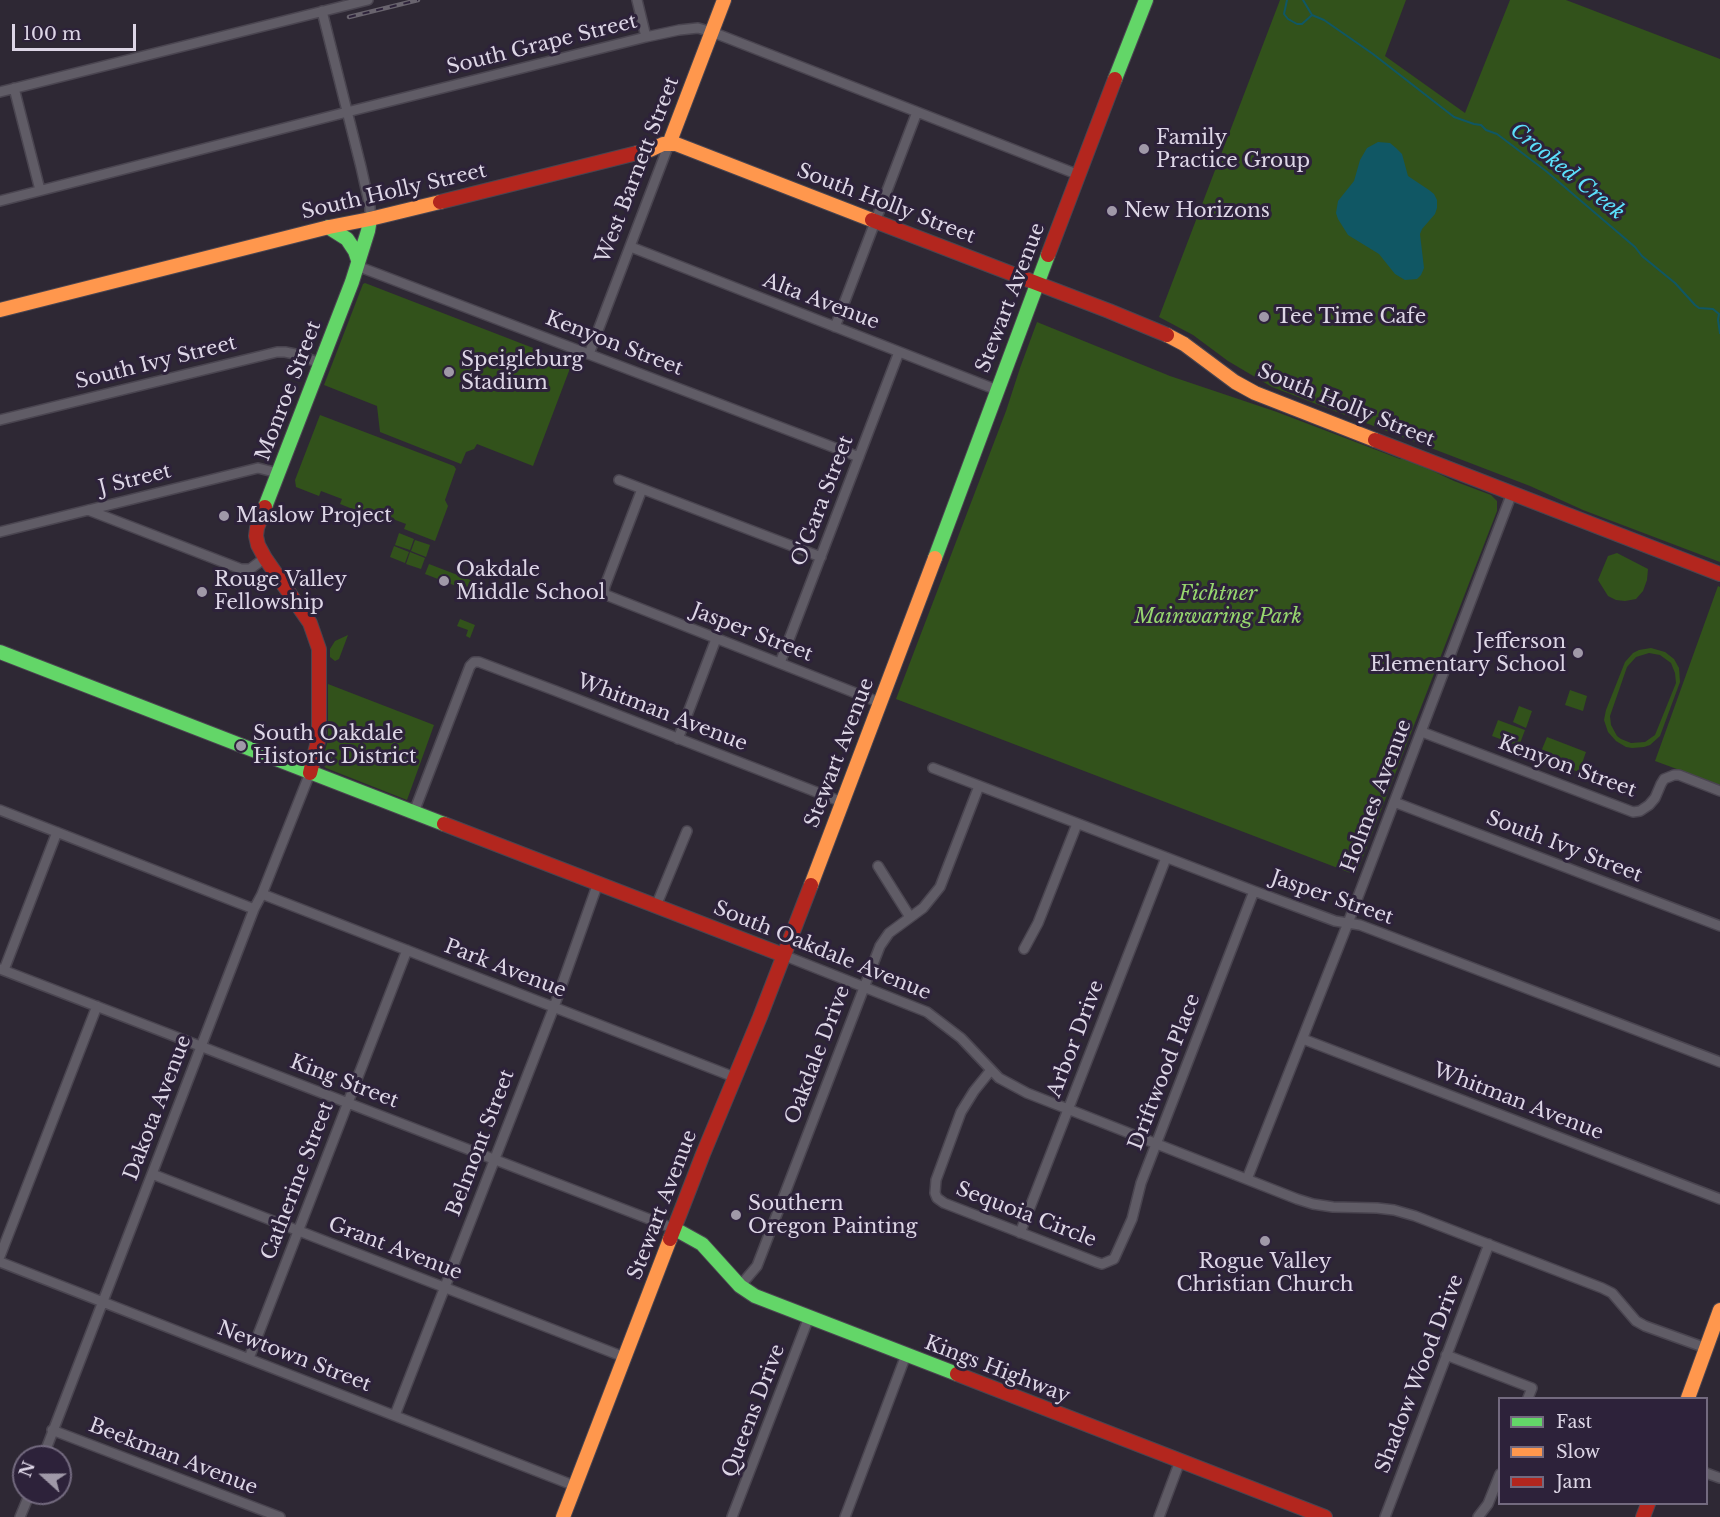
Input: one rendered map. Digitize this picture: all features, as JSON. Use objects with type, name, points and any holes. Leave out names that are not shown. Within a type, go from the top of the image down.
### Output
[{"type":"street","points":[[0,92],[368,0]]},
{"type":"street","points":[[637,0],[646,37]]},
{"type":"street","name":"West Barnett Street","points":[[589,354],[724,0]]},
{"type":"street","name":"Stewart Avenue","points":[[564,1517],[624,1357],[734,1077],[760,1017],[881,703],[1037,283],[1146,0]]},
{"type":"street","name":"Monroe Street","points":[[310,773],[319,737],[319,649],[310,622],[265,558],[256,536],[257,528],[357,263],[370,219],[370,207],[322,11]]},
{"type":"street","name":"South Grape Street","points":[[0,201],[646,37],[698,28],[1079,175]]},
{"type":"street","points":[[14,88],[40,190]]},
{"type":"street","points":[[835,327],[917,112]]},
{"type":"street","name":"South Holly Street","points":[[0,310],[669,144],[680,145],[1165,334],[1184,344],[1235,382],[1255,393],[1720,574]]},
{"type":"street","points":[[328,227],[347,239],[355,251],[357,263]]},
{"type":"street","name":"Alta Avenue","points":[[631,247],[998,390]]},
{"type":"street","name":"Kenyon Street","points":[[357,263],[859,457]]},
{"type":"street","name":"South Ivy Street","points":[[0,420],[277,352],[295,354],[320,363]]},
{"type":"street","name":"O'Gara Street","points":[[780,663],[899,352]]},
{"type":"street","name":"J Street","points":[[0,532],[258,468],[278,473]]},
{"type":"street","points":[[619,480],[821,557]]},
{"type":"street","name":"Jasper Street","points":[[642,489],[605,586],[604,591],[609,598],[881,703]]},
{"type":"street","name":"Holmes Avenue","points":[[1247,1179],[1422,732],[1512,493]]},
{"type":"street","points":[[88,510],[241,569],[250,569],[265,558]]},
{"type":"street","points":[[678,739],[716,639]]},
{"type":"street","name":"South Oakdale Avenue","points":[[0,652],[927,1012],[961,1038],[999,1078],[1015,1088],[1313,1204],[1385,1209],[1415,1216],[1602,1288],[1612,1293],[1636,1321],[1706,1348]]},
{"type":"street","name":"Whitman Avenue","points":[[414,812],[470,666],[474,662],[842,802]]},
{"type":"street","name":"Kenyon Street","points":[[1422,732],[1633,812],[1640,811],[1649,805],[1664,780],[1674,775],[1720,791]]},
{"type":"street","name":"Jasper Street","points":[[933,768],[1254,891],[1335,921],[1359,925],[1720,1062]]},
{"type":"street","name":"Dakota Avenue","points":[[47,1445],[80,1365],[102,1301],[254,909],[310,773]]},
{"type":"street","name":"Oakdale Drive","points":[[740,1286],[757,1266],[883,940],[928,902],[940,887],[979,786]]},
{"type":"street","name":"South Ivy Street","points":[[1394,802],[1720,926]]},
{"type":"street","points":[[0,810],[254,909]]},
{"type":"street","points":[[1024,949],[1038,923],[1077,824]]},
{"type":"street","points":[[656,906],[687,831]]},
{"type":"street","points":[[2,969],[57,832]]},
{"type":"street","name":"Arbor Drive","points":[[1020,1233],[1166,858]]},
{"type":"street","points":[[878,866],[910,917]]},
{"type":"street","name":"Belmont Street","points":[[395,1415],[554,1007],[598,884]]},
{"type":"street","name":"Driftwood Place","points":[[1108,1262],[1117,1255],[1132,1219],[1141,1183],[1254,891]]},
{"type":"street","name":"Park Avenue","points":[[262,894],[734,1077]]},
{"type":"street","name":"Catherine Street","points":[[249,1358],[407,951]]},
{"type":"street","name":"King Street","points":[[2,969],[675,1229]]},
{"type":"street","points":[[0,1256],[97,1006]]},
{"type":"street","name":"Whitman Avenue","points":[[1303,1039],[1720,1199]]},
{"type":"street","name":"Sequoia Circle","points":[[991,1070],[961,1112],[936,1180],[935,1193],[938,1198],[944,1203],[1096,1262],[1102,1264],[1108,1262]]},
{"type":"street","name":"Grant Avenue","points":[[152,1174],[624,1357]]},
{"type":"street","name":"Kings Highway","points":[[675,1229],[702,1244],[740,1286],[755,1296],[1325,1517]]},
{"type":"street","name":"Shadow Wood Drive","points":[[1385,1517],[1489,1245]]},
{"type":"street","name":"Newtown Street","points":[[0,1262],[575,1486]]},
{"type":"street","points":[[1688,1397],[1720,1310]]},
{"type":"street","name":"Queens Drive","points":[[732,1517],[809,1317]]},
{"type":"street","points":[[845,1517],[906,1355]]},
{"type":"street","points":[[1446,1355],[1532,1388],[1528,1397]]},
{"type":"street","name":"Beekman Avenue","points":[[52,1430],[280,1517]]},
{"type":"street","points":[[1159,1517],[1180,1461]]},
{"type":"street","points":[[1478,1517],[1488,1504],[1498,1479]]},
{"type":"green space","points":[[1280,0],[1406,0],[1385,56],[1465,113],[1510,0],[1566,0],[1720,59],[1720,562],[1272,387],[1228,361],[1193,335],[1159,317]]},
{"type":"green space","name":"Speigleburg Stadium","points":[[365,283],[572,363],[533,466],[477,444],[474,449],[466,452],[461,464],[380,432],[377,406],[324,385]]},
{"type":"green space","name":"Fichtner Mainwaring Park","points":[[1037,322],[1170,376],[1277,412],[1400,459],[1406,458],[1454,481],[1491,495],[1497,501],[1497,511],[1356,875],[896,699],[1006,411]]},
{"type":"green space","points":[[320,415],[454,466],[456,469],[445,500],[448,506],[435,541],[404,529],[406,524],[385,516],[383,521],[340,504],[342,499],[321,491],[319,496],[296,487],[295,480]]},
{"type":"green space","points":[[399,533],[414,539],[410,550],[395,545]]},
{"type":"green space","points":[[415,540],[430,545],[426,557],[411,551]]},
{"type":"green space","points":[[394,546],[409,552],[405,563],[390,557]]},
{"type":"green space","points":[[410,552],[425,558],[421,569],[406,564]]},
{"type":"green space","points":[[1617,553],[1648,569],[1643,591],[1636,599],[1625,601],[1608,596],[1598,580],[1608,556]]},
{"type":"green space","points":[[429,564],[473,581],[469,591],[425,574]]},
{"type":"green space","points":[[1718,586],[1720,587],[1720,785],[1655,761]]},
{"type":"green space","points":[[460,619],[475,625],[470,638],[466,636],[468,630],[457,626]]},
{"type":"green space","points":[[348,635],[339,659],[335,661],[330,657],[330,649],[335,641]]},
{"type":"green space","points":[[1651,648],[1665,652],[1674,659],[1679,668],[1680,682],[1660,736],[1650,745],[1632,748],[1616,741],[1608,732],[1604,720],[1625,662],[1639,650]],"holes":[[[1649,653],[1660,655],[1671,663],[1676,683],[1655,735],[1645,742],[1631,743],[1617,736],[1611,725],[1610,716],[1627,667],[1636,657]]]},
{"type":"green space","points":[[328,684],[434,725],[407,800],[323,765],[328,740]]},
{"type":"green space","points":[[1570,690],[1587,696],[1583,711],[1565,705]]},
{"type":"green space","points":[[1519,706],[1532,711],[1526,728],[1513,722]]},
{"type":"green space","points":[[1498,720],[1525,730],[1519,746],[1492,736]]},
{"type":"green space","points":[[1547,737],[1586,752],[1579,772],[1541,758],[1540,754]]},
{"type":"water","points":[[1378,142],[1390,143],[1396,148],[1402,154],[1408,176],[1434,194],[1437,200],[1435,214],[1420,234],[1424,268],[1417,279],[1405,280],[1395,274],[1379,254],[1348,235],[1336,213],[1338,201],[1354,181],[1360,160],[1367,148]]},
{"type":"waterway","name":"Crooked Creek","points":[[1287,0],[1284,14],[1288,19],[1302,24],[1312,15]]},
{"type":"waterway","name":"Crooked Creek","points":[[1303,0],[1312,15],[1324,20],[1373,54],[1454,117],[1481,125],[1486,130],[1497,134],[1546,171],[1635,247],[1642,256],[1675,283],[1695,305],[1699,308],[1713,309],[1719,314],[1720,333]]},
{"type":"railway","points":[[349,17],[418,0]]},
{"type":"traffic: fast","points":[[1115,79],[1146,0]]},
{"type":"traffic: fast","points":[[265,507],[352,282],[370,219]]},
{"type":"traffic: fast","points":[[328,227],[347,239],[358,260]]},
{"type":"traffic: fast","points":[[935,558],[1048,255]]},
{"type":"traffic: fast","points":[[0,652],[444,824]]},
{"type":"traffic: fast","points":[[675,1229],[702,1244],[740,1286],[755,1296],[957,1374]]},
{"type":"traffic: slow","points":[[669,144],[724,0]]},
{"type":"traffic: slow","points":[[637,153],[663,144],[676,144],[872,220]]},
{"type":"traffic: slow","points":[[0,310],[329,227],[440,202]]},
{"type":"traffic: slow","points":[[1167,335],[1184,344],[1235,382],[1255,393],[1375,440]]},
{"type":"traffic: slow","points":[[811,885],[935,558]]},
{"type":"traffic: slow","points":[[563,1517],[670,1239]]},
{"type":"traffic: slow","points":[[1688,1397],[1720,1310]]},
{"type":"traffic: jam","points":[[1048,255],[1115,79]]},
{"type":"traffic: jam","points":[[440,202],[637,153]]},
{"type":"traffic: jam","points":[[872,220],[1167,335]]},
{"type":"traffic: jam","points":[[1375,440],[1720,574]]},
{"type":"traffic: jam","points":[[265,507],[257,528],[258,545],[310,623],[319,649],[319,737],[310,773]]},
{"type":"traffic: jam","points":[[444,824],[783,955]]},
{"type":"traffic: jam","points":[[670,1239],[811,885]]},
{"type":"traffic: jam","points":[[957,1374],[1325,1517]]},
{"type":"traffic: jam","points":[[1643,1517],[1648,1505]]},
{"type":"place","name":"Family Practice Group","points":[[1144,149]]},
{"type":"place","name":"New Horizons","points":[[1112,211]]},
{"type":"place","name":"Tee Time Cafe","points":[[1264,317]]},
{"type":"place","name":"Speigleburg Stadium","points":[[449,372]]},
{"type":"place","name":"Maslow Project","points":[[224,516]]},
{"type":"place","name":"Oakdale Middle School","points":[[444,581]]},
{"type":"place","name":"Rouge Valley Fellowship","points":[[202,592]]},
{"type":"place","name":"Jefferson Elementary School","points":[[1578,653]]},
{"type":"place","name":"South Oakdale Historic District","points":[[241,746]]},
{"type":"place","name":"Southern Oregon Painting","points":[[736,1215]]},
{"type":"place","name":"Rogue Valley Christian Church","points":[[1265,1241]]}]
